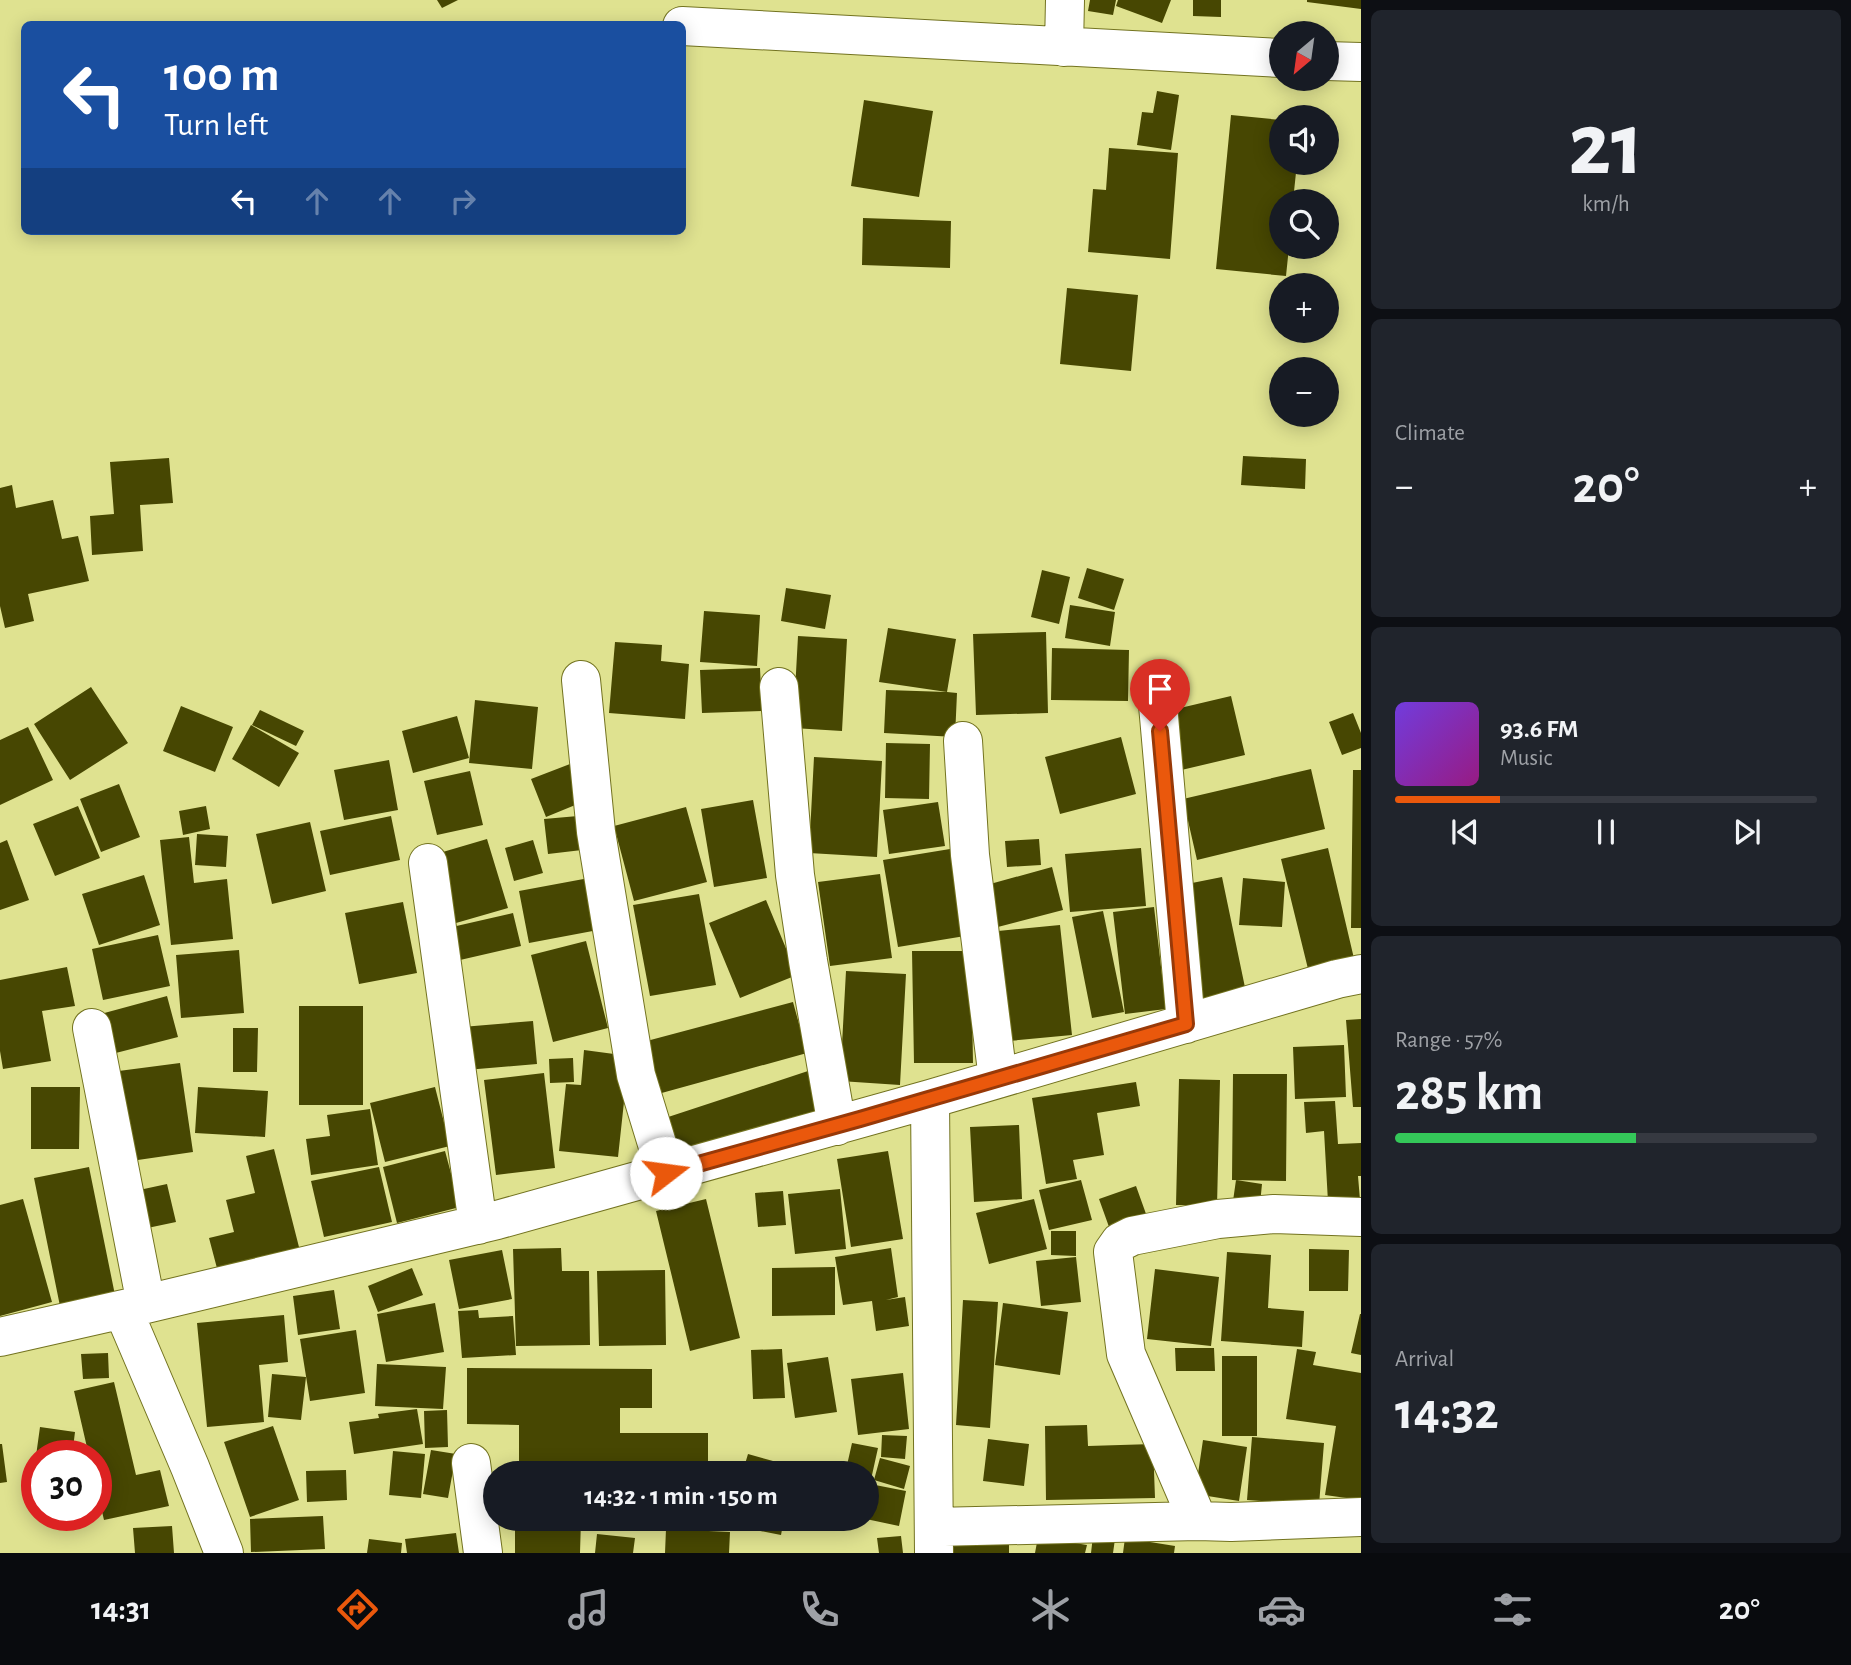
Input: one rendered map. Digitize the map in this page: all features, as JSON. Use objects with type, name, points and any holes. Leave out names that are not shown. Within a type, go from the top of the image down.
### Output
[{"type":"street","points":[[1065,0],[1065,47]]},
{"type":"street","points":[[686,26],[1269,57]]},
{"type":"street","points":[[1339,61],[1361,62]]},
{"type":"street","points":[[581,680],[596,832],[636,1075],[666,1173]]},
{"type":"street","points":[[779,687],[795,874],[837,1126]]},
{"type":"street","points":[[1158,705],[1186,1024]]},
{"type":"street","points":[[963,741],[970,855],[998,1079]]},
{"type":"street","points":[[428,863],[478,1225]]},
{"type":"street","points":[[0,1337],[478,1225],[837,1126],[1361,974]]},
{"type":"street","points":[[92,1028],[135,1307],[190,1467],[224,1553]]},
{"type":"street","points":[[930,1099],[934,1540],[1220,1532],[1361,1517]]},
{"type":"street","points":[[1220,1532],[1126,1354],[1113,1252],[1120,1242],[1132,1237],[1218,1219],[1274,1214],[1361,1217]]},
{"type":"street","points":[[471,1463],[483,1553]]},
{"type":"building","points":[[437,0],[458,0],[442,8]]},
{"type":"building","points":[[1090,0],[1116,0],[1113,15],[1088,11]]},
{"type":"building","points":[[1118,0],[1171,0],[1162,23],[1116,6]]},
{"type":"building","points":[[1193,0],[1221,0],[1221,17],[1193,16]]},
{"type":"building","points":[[1361,0],[1361,9],[1307,2]]},
{"type":"building","points":[[1157,91],[1179,95],[1171,150],[1137,145],[1142,112],[1153,113]]},
{"type":"building","points":[[864,100],[933,111],[919,197],[851,186]]},
{"type":"building","points":[[1231,115],[1269,119],[1269,175],[1296,175],[1294,189],[1269,189],[1269,259],[1288,259],[1286,273],[1269,274],[1216,269]]},
{"type":"building","points":[[1109,148],[1178,153],[1170,259],[1088,252],[1093,189],[1106,190]]},
{"type":"building","points":[[863,218],[951,221],[950,268],[862,265]]},
{"type":"building","points":[[1067,288],[1138,295],[1131,371],[1060,364]]},
{"type":"building","points":[[1243,456],[1306,459],[1305,489],[1241,485]]},
{"type":"building","points":[[169,458],[173,503],[140,505],[143,551],[92,555],[90,516],[114,514],[110,462]]},
{"type":"building","points":[[12,485],[16,508],[53,500],[62,539],[78,536],[89,581],[28,594],[34,621],[5,628],[0,606],[0,488]]},
{"type":"building","points":[[1087,568],[1124,579],[1114,610],[1078,598]]},
{"type":"building","points":[[1042,570],[1070,577],[1059,624],[1031,617]]},
{"type":"building","points":[[786,588],[831,595],[825,629],[781,621]]},
{"type":"building","points":[[1070,605],[1115,612],[1110,646],[1065,638]]},
{"type":"building","points":[[704,611],[760,615],[757,666],[700,662]]},
{"type":"building","points":[[888,628],[956,639],[947,692],[879,682]]},
{"type":"building","points":[[1046,632],[1048,713],[976,715],[973,634]]},
{"type":"building","points":[[798,636],[847,639],[842,731],[793,728]]},
{"type":"building","points":[[615,642],[662,645],[661,661],[689,664],[685,719],[609,713]]},
{"type":"building","points":[[1052,648],[1129,650],[1128,701],[1051,700]]},
{"type":"building","points":[[760,668],[762,711],[702,713],[700,670]]},
{"type":"building","points":[[91,687],[128,743],[70,780],[34,724]]},
{"type":"building","points":[[886,690],[957,693],[955,737],[884,733]]},
{"type":"building","points":[[1231,696],[1245,755],[1173,772],[1159,713]]},
{"type":"building","points":[[475,700],[538,707],[532,769],[469,763]]},
{"type":"building","points":[[181,706],[233,727],[215,772],[163,751]]},
{"type":"building","points":[[260,710],[304,731],[296,746],[252,725]]},
{"type":"building","points":[[1353,713],[1361,733],[1361,748],[1342,755],[1329,722]]},
{"type":"building","points":[[457,716],[469,758],[413,773],[402,731]]},
{"type":"building","points":[[251,725],[299,753],[279,787],[232,759]]},
{"type":"building","points":[[28,727],[53,780],[0,805],[0,740]]},
{"type":"building","points":[[1121,737],[1136,794],[1060,814],[1045,757]]},
{"type":"building","points":[[886,743],[930,744],[929,799],[885,798]]},
{"type":"building","points":[[814,757],[882,761],[877,857],[809,853]]},
{"type":"building","points":[[389,760],[398,810],[344,820],[334,770]]},
{"type":"building","points":[[570,764],[585,801],[546,817],[531,779]]},
{"type":"building","points":[[1311,769],[1325,829],[1197,860],[1183,799]]},
{"type":"building","points":[[1353,770],[1361,770],[1361,928],[1351,928]]},
{"type":"building","points":[[470,771],[483,825],[437,835],[424,781]]},
{"type":"building","points":[[119,784],[140,837],[101,852],[80,799]]},
{"type":"building","points":[[753,800],[767,878],[714,887],[701,809]]},
{"type":"building","points":[[938,802],[945,846],[889,854],[883,810]]},
{"type":"building","points":[[78,806],[100,858],[55,876],[33,824]]},
{"type":"building","points":[[206,806],[210,829],[183,835],[179,811]]},
{"type":"building","points":[[686,807],[707,882],[634,901],[614,826]]},
{"type":"building","points":[[391,816],[400,860],[330,875],[320,831]]},
{"type":"building","points":[[578,816],[582,850],[548,854],[544,819]]},
{"type":"building","points":[[310,822],[326,891],[272,904],[256,834]]},
{"type":"building","points":[[197,834],[228,836],[226,867],[195,865]]},
{"type":"building","points":[[189,837],[194,883],[227,879],[233,939],[171,945],[160,840]]},
{"type":"building","points":[[487,839],[508,908],[456,923],[436,854]]},
{"type":"building","points":[[1039,839],[1041,865],[1007,867],[1005,841]]},
{"type":"building","points":[[7,840],[29,900],[0,910],[0,843]]},
{"type":"building","points":[[533,840],[543,873],[514,881],[505,848]]},
{"type":"building","points":[[1141,848],[1146,906],[1070,912],[1065,854]]},
{"type":"building","points":[[1328,848],[1356,967],[1310,977],[1281,859]]},
{"type":"building","points":[[950,849],[965,936],[898,947],[883,860]]},
{"type":"building","points":[[1052,867],[1063,910],[994,928],[983,886]]},
{"type":"building","points":[[880,874],[892,958],[830,966],[818,882]]},
{"type":"building","points":[[144,875],[160,925],[99,945],[82,894]]},
{"type":"building","points":[[1222,877],[1247,997],[1202,1007],[1177,886]]},
{"type":"building","points":[[589,878],[598,930],[529,943],[519,891]]},
{"type":"building","points":[[1243,878],[1285,882],[1282,927],[1239,925]]},
{"type":"building","points":[[699,894],[716,985],[650,996],[633,905]]},
{"type":"building","points":[[766,900],[797,975],[740,998],[709,923]]},
{"type":"building","points":[[403,902],[417,973],[359,984],[345,913]]},
{"type":"building","points":[[1154,907],[1166,1009],[1125,1014],[1113,912]]},
{"type":"building","points":[[1103,911],[1124,1012],[1092,1018],[1072,917]]},
{"type":"building","points":[[513,913],[521,946],[447,963],[439,930]]},
{"type":"building","points":[[1060,925],[1072,1035],[1009,1041],[998,931]]},
{"type":"building","points":[[158,935],[170,986],[103,1000],[92,949]]},
{"type":"building","points":[[586,941],[608,1028],[553,1042],[531,955]]},
{"type":"building","points":[[239,950],[244,1013],[181,1018],[176,955]]},
{"type":"building","points":[[912,951],[971,951],[973,1063],[914,1063]]},
{"type":"building","points":[[67,967],[75,1006],[42,1011],[51,1061],[3,1069],[0,1051],[0,980]]},
{"type":"building","points":[[846,971],[906,974],[900,1085],[840,1081]]},
{"type":"building","points":[[167,996],[178,1037],[108,1055],[97,1015]]},
{"type":"building","points":[[793,1002],[807,1053],[658,1094],[643,1042]]},
{"type":"building","points":[[299,1006],[363,1006],[363,1105],[299,1105]]},
{"type":"building","points":[[1361,1019],[1361,1107],[1353,1107],[1346,1020]]},
{"type":"building","points":[[533,1021],[537,1064],[466,1070],[462,1027]]},
{"type":"building","points":[[233,1028],[258,1028],[257,1072],[233,1072]]},
{"type":"building","points":[[1344,1045],[1346,1097],[1295,1099],[1293,1047]]},
{"type":"building","points":[[584,1050],[629,1056],[618,1157],[559,1151],[566,1084],[581,1085]]},
{"type":"building","points":[[573,1058],[574,1082],[550,1083],[549,1059]]},
{"type":"building","points":[[180,1063],[193,1152],[124,1162],[111,1072]]},
{"type":"building","points":[[808,1071],[821,1110],[669,1160],[656,1121]]},
{"type":"building","points":[[544,1073],[555,1168],[496,1175],[484,1080]]},
{"type":"building","points":[[1233,1074],[1287,1074],[1286,1181],[1232,1180]]},
{"type":"building","points":[[1179,1079],[1220,1080],[1217,1206],[1176,1205]]},
{"type":"building","points":[[1136,1082],[1140,1106],[1097,1113],[1104,1155],[1073,1160],[1077,1179],[1046,1184],[1032,1098]]},
{"type":"building","points":[[31,1087],[80,1087],[79,1149],[31,1149]]},
{"type":"building","points":[[198,1087],[268,1091],[265,1137],[195,1133]]},
{"type":"building","points":[[435,1087],[450,1146],[385,1162],[370,1103]]},
{"type":"building","points":[[1335,1101],[1338,1144],[1361,1143],[1361,1176],[1358,1176],[1360,1200],[1328,1202],[1324,1131],[1306,1133],[1304,1102]]},
{"type":"building","points":[[370,1109],[378,1165],[311,1175],[306,1139],[330,1136],[327,1115]]},
{"type":"building","points":[[1019,1125],[1022,1199],[974,1202],[970,1127]]},
{"type":"building","points":[[274,1149],[300,1251],[218,1272],[209,1238],[234,1232],[226,1200],[255,1193],[246,1156]]},
{"type":"building","points":[[445,1151],[460,1207],[397,1223],[383,1167]]},
{"type":"building","points":[[888,1151],[903,1239],[851,1247],[837,1159]]},
{"type":"building","points":[[89,1167],[116,1300],[61,1311],[34,1178]]},
{"type":"building","points":[[379,1167],[392,1222],[324,1237],[311,1181]]},
{"type":"building","points":[[1081,1180],[1092,1220],[1049,1230],[1039,1190]]},
{"type":"building","points":[[1236,1180],[1262,1184],[1260,1204],[1233,1201]]},
{"type":"building","points":[[167,1184],[176,1222],[138,1230],[130,1192]]},
{"type":"building","points":[[1136,1186],[1150,1225],[1113,1238],[1099,1199]]},
{"type":"building","points":[[840,1189],[846,1249],[795,1254],[788,1194]]},
{"type":"building","points":[[783,1191],[786,1225],[758,1227],[755,1193]]},
{"type":"building","points":[[23,1199],[52,1302],[0,1316],[0,1205]]},
{"type":"building","points":[[706,1199],[740,1338],[690,1351],[656,1211]]},
{"type":"building","points":[[1034,1199],[1047,1249],[989,1264],[976,1213]]},
{"type":"building","points":[[1051,1231],[1076,1231],[1076,1256],[1051,1255]]},
{"type":"building","points":[[561,1248],[562,1271],[589,1271],[590,1345],[516,1346],[513,1249]]},
{"type":"building","points":[[891,1248],[898,1297],[886,1300],[905,1297],[909,1326],[876,1331],[872,1301],[843,1305],[835,1257]]},
{"type":"building","points":[[1309,1249],[1349,1250],[1348,1291],[1309,1291]]},
{"type":"building","points":[[502,1250],[512,1299],[459,1309],[449,1260]]},
{"type":"building","points":[[1227,1252],[1271,1255],[1268,1308],[1304,1311],[1302,1347],[1221,1341]]},
{"type":"building","points":[[1076,1257],[1081,1302],[1041,1306],[1036,1261]]},
{"type":"building","points":[[835,1267],[835,1315],[772,1316],[772,1268]]},
{"type":"building","points":[[412,1268],[423,1295],[378,1312],[368,1286]]},
{"type":"building","points":[[1155,1269],[1219,1277],[1211,1346],[1147,1339]]},
{"type":"building","points":[[665,1270],[666,1345],[599,1346],[597,1271]]},
{"type":"building","points":[[334,1290],[340,1329],[298,1335],[293,1296]]},
{"type":"building","points":[[963,1300],[998,1302],[990,1428],[956,1425]]},
{"type":"building","points":[[435,1303],[444,1352],[386,1362],[377,1314]]},
{"type":"building","points":[[1003,1303],[1068,1312],[1060,1375],[995,1365]]},
{"type":"building","points":[[478,1310],[479,1318],[513,1316],[516,1355],[462,1358],[458,1311]]},
{"type":"building","points":[[1361,1314],[1361,1355],[1351,1353]]},
{"type":"building","points":[[284,1315],[288,1362],[259,1365],[264,1422],[207,1427],[197,1323]]},
{"type":"building","points":[[356,1330],[365,1393],[310,1401],[300,1339]]},
{"type":"building","points":[[1175,1348],[1214,1348],[1215,1371],[1176,1371]]},
{"type":"building","points":[[782,1349],[785,1398],[753,1399],[751,1350]]},
{"type":"building","points":[[1297,1349],[1316,1352],[1313,1365],[1361,1373],[1361,1500],[1325,1495],[1336,1426],[1286,1419]]},
{"type":"building","points":[[108,1353],[109,1378],[83,1379],[81,1354]]},
{"type":"building","points":[[1222,1356],[1257,1356],[1257,1436],[1222,1436]]},
{"type":"building","points":[[828,1357],[837,1412],[795,1418],[787,1363]]},
{"type":"building","points":[[377,1364],[446,1367],[443,1409],[375,1406]]},
{"type":"building","points":[[467,1368],[652,1369],[652,1408],[620,1408],[620,1433],[708,1433],[708,1461],[519,1461],[519,1425],[467,1424]]},
{"type":"building","points":[[903,1373],[909,1429],[858,1435],[851,1379]]},
{"type":"building","points":[[272,1374],[306,1377],[301,1420],[268,1417]]},
{"type":"building","points":[[114,1382],[136,1475],[160,1470],[169,1506],[112,1518],[112,1440],[85,1440],[74,1391]]},
{"type":"building","points":[[417,1409],[423,1444],[354,1454],[349,1422],[379,1418],[378,1414]]},
{"type":"building","points":[[447,1410],[448,1447],[425,1448],[424,1411]]},
{"type":"building","points":[[1087,1425],[1088,1446],[1153,1444],[1155,1498],[1046,1500],[1045,1426]]},
{"type":"building","points":[[273,1426],[299,1500],[250,1517],[224,1442]]},
{"type":"building","points":[[40,1427],[75,1432],[74,1440],[38,1440]]},
{"type":"building","points":[[882,1435],[907,1436],[905,1459],[881,1457]]},
{"type":"building","points":[[1252,1437],[1324,1443],[1319,1505],[1247,1500]]},
{"type":"building","points":[[988,1439],[1029,1444],[1024,1486],[983,1481]]},
{"type":"building","points":[[1203,1440],[1247,1447],[1239,1501],[1195,1494]]},
{"type":"building","points":[[852,1443],[878,1448],[875,1461],[848,1461]]},
{"type":"building","points":[[0,1444],[7,1482],[0,1483]]},
{"type":"building","points":[[431,1450],[456,1454],[448,1498],[423,1494]]},
{"type":"building","points":[[393,1451],[425,1454],[421,1498],[389,1495]]},
{"type":"building","points":[[748,1454],[773,1461],[746,1461]]},
{"type":"building","points":[[880,1458],[910,1466],[904,1489],[879,1482]]},
{"type":"building","points":[[346,1470],[347,1500],[307,1502],[306,1471]]},
{"type":"building","points":[[879,1486],[906,1491],[899,1526],[879,1522]]},
{"type":"building","points":[[323,1516],[325,1549],[251,1552],[250,1519]]},
{"type":"building","points":[[172,1526],[174,1553],[135,1553],[133,1528]]},
{"type":"building","points":[[515,1531],[581,1531],[580,1553],[515,1553]]},
{"type":"building","points":[[666,1531],[730,1532],[729,1553],[665,1553]]},
{"type":"building","points":[[761,1531],[782,1531],[781,1535]]},
{"type":"building","points":[[456,1533],[459,1553],[407,1553],[405,1539]]},
{"type":"building","points":[[597,1534],[635,1538],[633,1553],[595,1553]]},
{"type":"building","points":[[901,1536],[903,1553],[879,1553],[877,1538]]},
{"type":"building","points":[[1093,1536],[1115,1539],[1113,1553],[1091,1553]]},
{"type":"building","points":[[1009,1537],[1009,1553],[949,1553],[949,1539]]},
{"type":"building","points":[[1038,1537],[1087,1545],[1085,1553],[1035,1553]]},
{"type":"building","points":[[1125,1538],[1175,1546],[1174,1553],[1123,1553]]},
{"type":"building","points":[[369,1539],[402,1543],[401,1553],[367,1553]]},
{"type":"route","points":[[666,1173],[1186,1024],[1160,731]]}]
